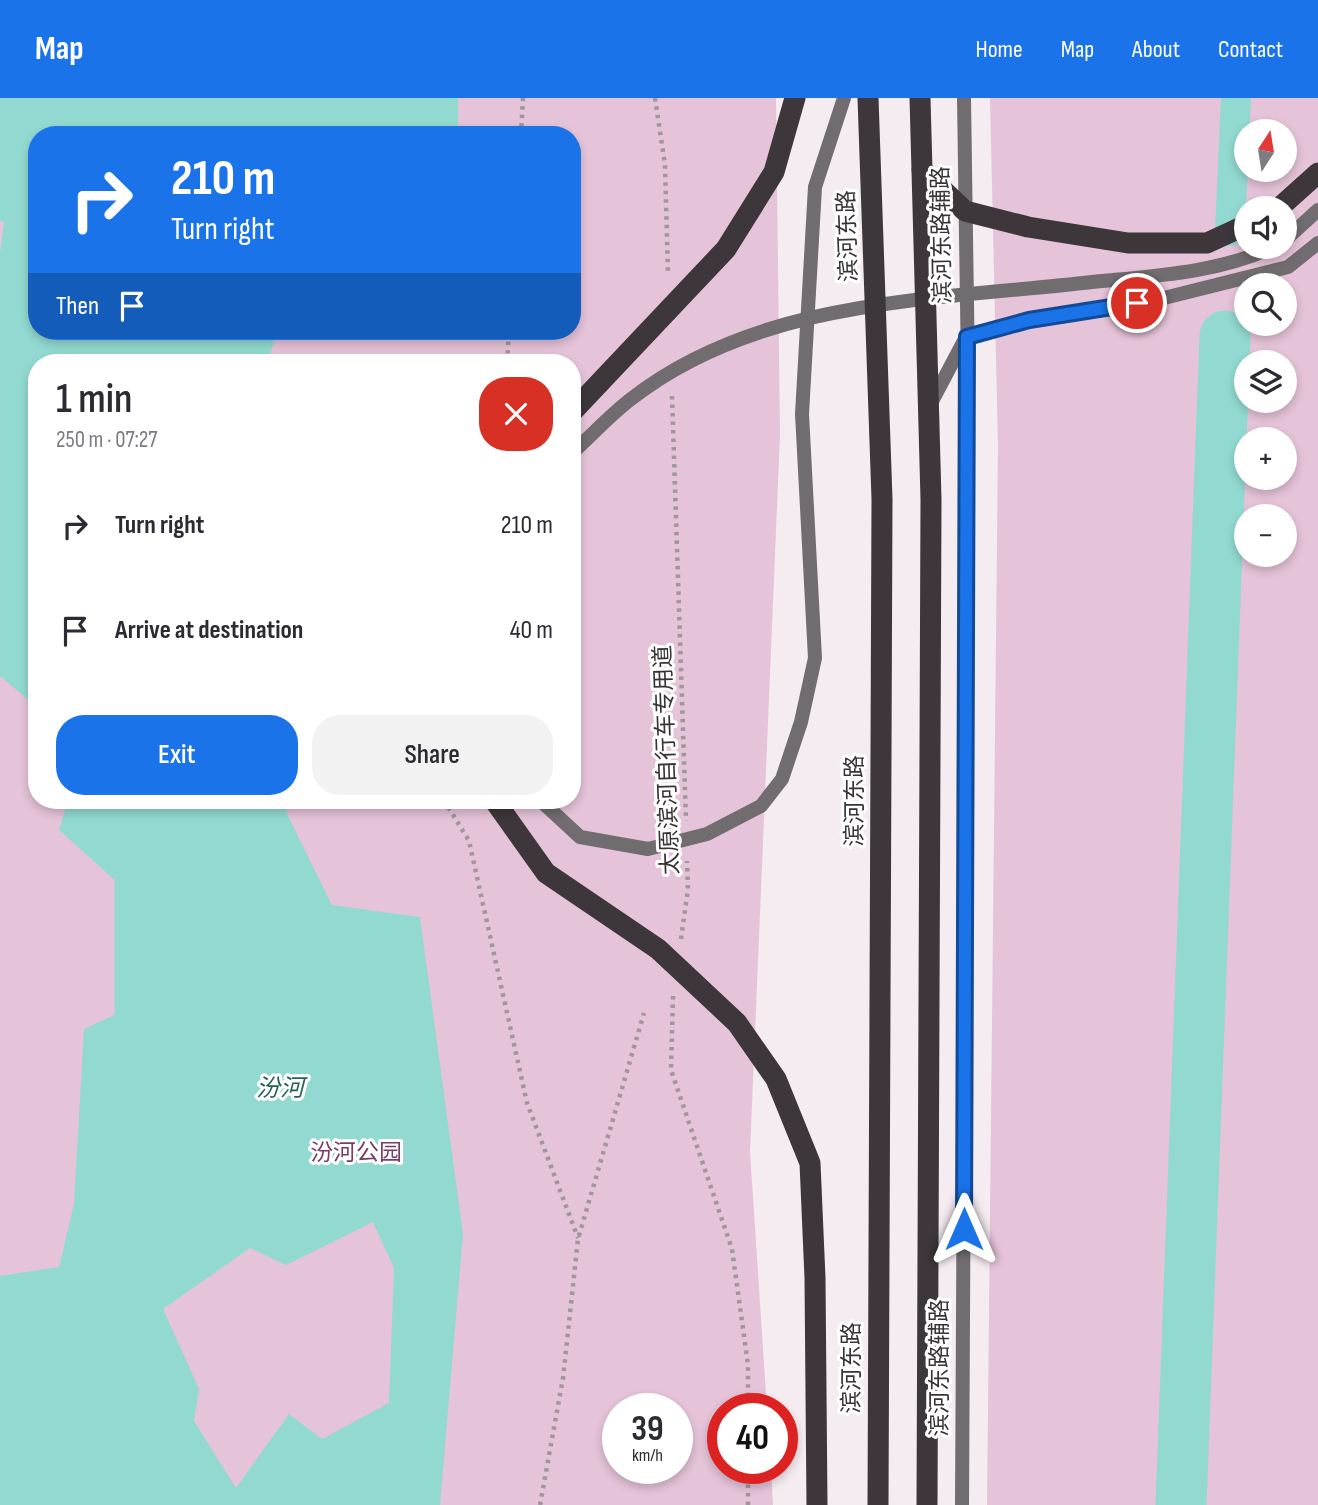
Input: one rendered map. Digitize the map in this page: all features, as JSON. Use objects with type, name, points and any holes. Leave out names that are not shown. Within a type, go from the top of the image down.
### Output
[{"type":"highway","points":[[581,402],[726,249],[774,172],[795,98]]},
{"type":"highway","name":"滨河东路","points":[[868,98],[882,499],[878,1505]]},
{"type":"highway","points":[[920,98],[931,513],[927,1505]]},
{"type":"highway","points":[[922,170],[965,211],[1028,227],[1128,243],[1208,243],[1234,231]]},
{"type":"highway","points":[[1292,196],[1318,173]]},
{"type":"highway","points":[[500,809],[546,873],[658,949],[737,1023],[776,1079],[810,1163],[815,1278],[817,1505]]},
{"type":"main road","points":[[550,809],[580,837],[648,849],[707,834],[761,806],[782,779],[802,722],[815,658],[802,414],[815,187],[844,98]]},
{"type":"main road","name":"滨河东路辅路","points":[[962,1505],[967,337],[964,98]]},
{"type":"main road","points":[[1297,230],[1318,209]]},
{"type":"main road","points":[[929,408],[967,337],[1029,320],[1164,298],[1289,267],[1318,243]]},
{"type":"main road","points":[[581,445],[631,399],[702,356],[778,327],[895,300],[1177,273],[1242,259]]},
{"type":"path","points":[[521,126],[523,98]]},
{"type":"path","points":[[655,98],[665,165],[669,287]]},
{"type":"path","name":"太原滨河自行车专用道","points":[[672,395],[687,834]]},
{"type":"path","points":[[449,809],[469,841],[527,1103],[578,1239]]},
{"type":"path","name":"太原滨河自行车专用道","points":[[681,941],[688,890],[687,848]]},
{"type":"path","points":[[674,992],[670,1018],[671,1070],[684,1116],[732,1249],[748,1365],[748,1393]]},
{"type":"path","points":[[540,1505],[563,1378],[578,1239],[644,1013]]},
{"type":"path","points":[[748,1484],[748,1505]]},
{"type":"green space","name":"汾河公园","points":[[0,98],[776,98],[780,435],[750,1152],[766,1393],[707,1393],[707,1484],[772,1484],[773,1505],[0,1505]]},
{"type":"green space","points":[[990,98],[1318,98],[1318,1505],[987,1505],[998,445]]},
{"type":"water","points":[[0,98],[458,98],[458,126],[28,126],[28,340],[275,340],[270,354],[28,354],[28,699],[0,676],[0,253],[4,222],[0,221]]},
{"type":"water","name":"汾河","points":[[65,809],[286,809],[332,905],[420,917],[463,1234],[440,1505],[0,1505],[0,1276],[59,1267],[74,1204],[84,1029],[147,1000],[157,918],[59,830]],"holes":[[[373,1222],[394,1268],[389,1403],[322,1439],[289,1414],[236,1488],[194,1421],[199,1389],[163,1309],[250,1248],[286,1265]]]},
{"type":"waterway","points":[[1230,231],[1236,98]]},
{"type":"waterway","points":[[1181,1505],[1225,336]]},
{"type":"waterway","name":"汾河","points":[[140,809],[140,1070]]},
{"type":"route","points":[[964,1229],[967,337],[1029,320],[1137,303]]}]
